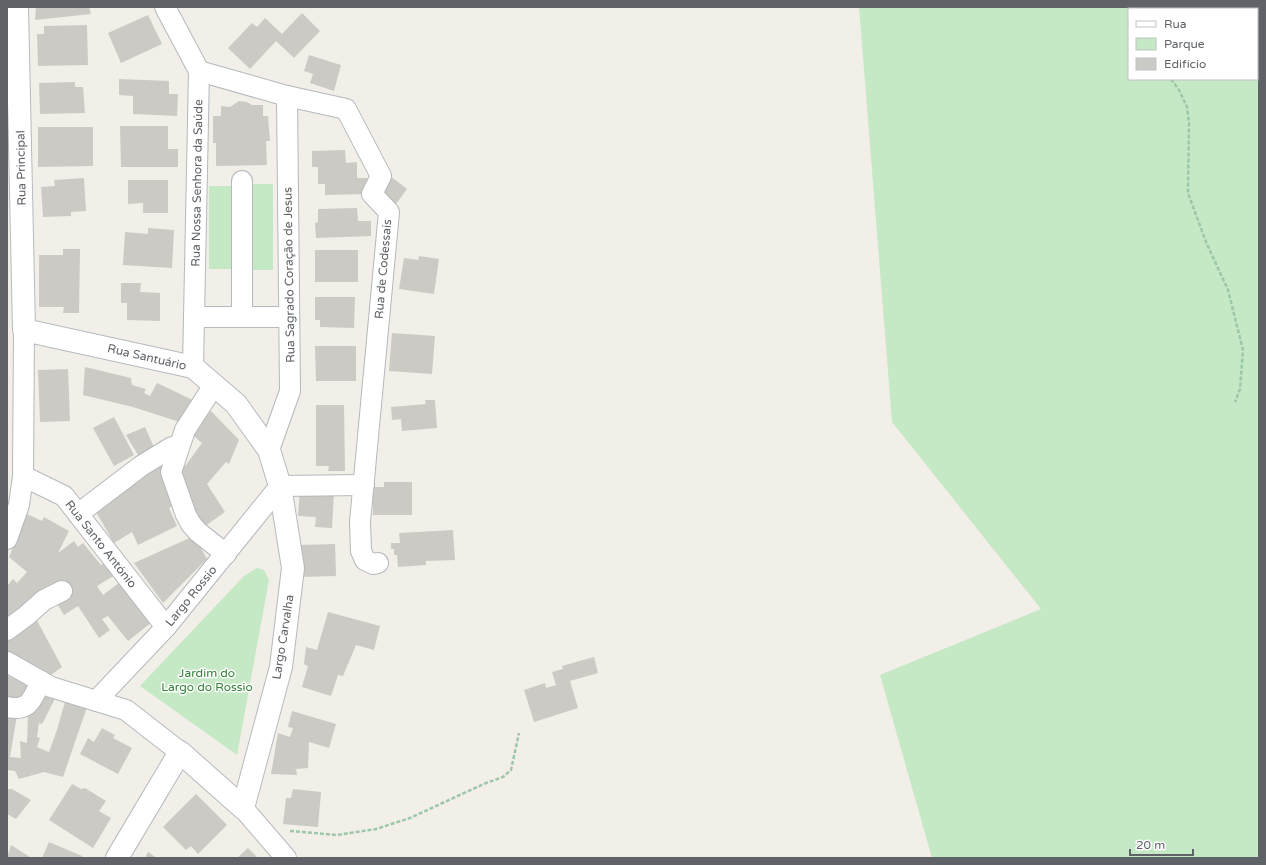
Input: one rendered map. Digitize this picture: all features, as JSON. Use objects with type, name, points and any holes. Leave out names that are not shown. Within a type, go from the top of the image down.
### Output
[{"type":"street","name":"Rua Principal","points":[[17,7],[13,53],[14,187],[24,330]]},
{"type":"street","name":"Rua Nossa Senhora da Saúde","points":[[165,7],[199,71],[193,367]]},
{"type":"street","name":"Rua de Codessais","points":[[199,71],[287,96],[346,109],[381,176],[372,194],[389,212],[360,522],[361,551],[365,560],[373,564],[378,563]]},
{"type":"street","name":"Rua Sagrado Coração de Jesus","points":[[269,450],[290,391],[287,96]]},
{"type":"street","points":[[242,181],[242,317]]},
{"type":"street","points":[[194,317],[289,317]]},
{"type":"street","points":[[7,539],[19,505],[23,476],[24,330]]},
{"type":"street","name":"Rua Santuário","points":[[24,330],[193,367],[236,404],[269,450],[280,486]]},
{"type":"street","points":[[214,385],[184,430],[171,472],[186,515],[191,524],[198,532],[226,554]]},
{"type":"street","points":[[78,514],[141,466],[172,447],[178,450]]},
{"type":"street","name":"Rua Santo António","points":[[23,476],[64,496],[166,627]]},
{"type":"street","points":[[280,486],[364,485]]},
{"type":"street","name":"Largo Rossio","points":[[96,701],[166,627],[280,486]]},
{"type":"street","name":"Largo Carvalha","points":[[243,808],[281,667],[293,568],[280,486]]},
{"type":"street","points":[[7,630],[44,600],[62,591]]},
{"type":"street","points":[[7,662],[51,687],[126,710],[180,752],[243,808],[286,858]]},
{"type":"street","points":[[7,707],[22,708],[30,704],[40,681]]},
{"type":"street","points":[[117,858],[180,752]]},
{"type":"path","points":[[1172,80],[1179,90],[1187,107],[1189,123],[1188,193],[1206,242],[1228,290],[1243,350],[1240,389],[1235,402]]},
{"type":"path","points":[[260,828],[337,835],[376,829],[410,818],[486,783],[503,777],[511,770],[519,733]]},
{"type":"green space","points":[[859,7],[1259,7],[1259,858],[932,858],[880,675],[1041,609],[892,422]]},
{"type":"green space","points":[[248,184],[273,184],[273,270],[248,270]]},
{"type":"green space","points":[[209,186],[235,186],[235,269],[209,269]]},
{"type":"green space","name":"Jardim do Largo do Rossio","points":[[257,568],[264,570],[269,580],[237,755],[140,686],[244,576]]},
{"type":"building","points":[[36,7],[89,7],[91,14],[35,20]]},
{"type":"building","points":[[302,13],[320,31],[294,58],[276,41],[250,69],[228,48],[252,23],[257,27],[265,18],[282,34]]},
{"type":"building","points":[[148,15],[162,44],[121,63],[108,33]]},
{"type":"building","points":[[87,25],[88,65],[38,66],[37,34],[44,34],[44,26]]},
{"type":"building","points":[[309,55],[341,65],[334,91],[310,83],[313,74],[304,71]]},
{"type":"building","points":[[119,79],[169,81],[169,94],[178,94],[177,116],[133,114],[133,96],[119,95]]},
{"type":"building","points":[[75,82],[75,87],[83,87],[85,113],[40,114],[39,83]]},
{"type":"building","points":[[239,101],[247,102],[252,105],[263,105],[263,116],[268,116],[270,141],[266,141],[267,165],[216,166],[216,143],[213,143],[213,116],[221,116],[221,106],[230,107]]},
{"type":"building","points":[[120,126],[168,126],[168,149],[178,149],[178,167],[121,167]]},
{"type":"building","points":[[38,127],[93,127],[93,166],[38,167]]},
{"type":"building","points":[[345,150],[346,163],[357,162],[357,178],[367,178],[367,194],[325,195],[325,184],[318,184],[318,167],[312,167],[312,151]]},
{"type":"building","points":[[390,176],[407,189],[396,204],[379,191]]},
{"type":"building","points":[[84,178],[86,211],[71,212],[71,216],[43,217],[41,187],[55,186],[54,180]]},
{"type":"building","points":[[128,180],[168,180],[168,213],[143,213],[143,203],[128,204]]},
{"type":"building","points":[[357,208],[358,221],[371,221],[371,236],[316,238],[315,223],[318,222],[318,209]]},
{"type":"building","points":[[148,228],[174,230],[172,268],[123,265],[125,232],[148,234]]},
{"type":"building","points":[[63,249],[80,249],[79,313],[63,313],[64,307],[39,307],[39,255],[63,255]]},
{"type":"building","points":[[315,250],[358,250],[358,282],[315,282]]},
{"type":"building","points":[[419,256],[439,259],[434,294],[399,289],[404,258],[418,260]]},
{"type":"building","points":[[121,283],[141,283],[140,292],[160,293],[160,321],[127,320],[127,303],[121,303]]},
{"type":"building","points":[[315,297],[355,297],[354,328],[320,327],[320,320],[315,320]]},
{"type":"building","points":[[392,333],[435,336],[432,374],[389,371]]},
{"type":"building","points":[[315,346],[356,346],[356,381],[316,381]]},
{"type":"building","points":[[85,367],[131,378],[132,385],[146,389],[144,393],[150,396],[157,383],[197,402],[186,424],[133,407],[83,395]]},
{"type":"building","points":[[68,369],[70,421],[40,422],[38,370]]},
{"type":"building","points":[[425,400],[435,400],[437,428],[402,431],[401,419],[392,420],[391,407],[426,404]]},
{"type":"building","points":[[316,405],[344,405],[345,471],[328,471],[329,466],[316,466]]},
{"type":"building","points":[[211,411],[239,440],[229,464],[226,462],[207,484],[225,512],[201,529],[172,473],[186,465],[202,443],[191,434]]},
{"type":"building","points":[[114,417],[134,455],[114,466],[93,428]]},
{"type":"building","points":[[145,427],[156,452],[141,460],[126,435]]},
{"type":"building","points":[[162,456],[179,501],[169,508],[177,526],[138,545],[132,532],[114,543],[95,510]]},
{"type":"building","points":[[384,482],[412,482],[412,515],[373,515],[373,487],[384,487]]},
{"type":"building","points":[[300,490],[334,492],[332,528],[315,527],[316,517],[298,516]]},
{"type":"building","points":[[27,514],[42,521],[44,517],[69,531],[58,553],[74,541],[78,547],[83,543],[101,565],[106,562],[115,575],[97,586],[103,595],[120,582],[152,622],[128,641],[108,616],[102,619],[110,630],[99,638],[78,606],[64,615],[54,599],[7,627],[7,586],[13,579],[17,583],[27,572],[9,557]]},
{"type":"building","points":[[453,530],[455,560],[426,561],[426,565],[398,567],[397,555],[394,555],[394,549],[391,549],[391,543],[400,543],[399,533]]},
{"type":"building","points":[[194,536],[207,559],[163,603],[134,563]]},
{"type":"building","points":[[335,544],[336,576],[301,577],[300,545]]},
{"type":"building","points":[[328,612],[380,626],[374,650],[356,645],[343,676],[338,675],[331,696],[302,687],[308,666],[304,664],[306,647],[317,650]]},
{"type":"building","points":[[34,615],[62,667],[51,675],[41,675],[36,667],[29,669],[7,653],[7,632]]},
{"type":"building","points":[[594,657],[598,673],[570,681],[578,708],[534,722],[524,690],[545,683],[546,688],[556,685],[552,672],[563,669],[562,666]]},
{"type":"building","points":[[7,668],[12,671],[8,676],[28,682],[24,705],[7,703]]},
{"type":"building","points":[[57,695],[42,724],[39,723],[37,737],[40,738],[37,747],[49,752],[66,698],[87,707],[63,777],[44,772],[19,779],[15,771],[7,770],[7,710],[17,715],[10,757],[21,758],[20,741],[27,743],[28,716],[30,708],[38,698]]},
{"type":"building","points":[[292,711],[336,724],[329,748],[309,742],[308,768],[296,769],[297,775],[271,774],[278,733],[290,737],[293,728],[288,727]]},
{"type":"building","points":[[102,728],[115,735],[113,738],[132,748],[118,774],[80,754],[88,738],[94,742]]},
{"type":"building","points":[[72,784],[81,789],[85,788],[106,801],[99,811],[111,818],[93,848],[49,820]]},
{"type":"building","points":[[7,789],[12,789],[31,800],[16,819],[7,814]]},
{"type":"building","points":[[293,789],[321,792],[318,827],[283,824],[286,798],[291,798]]},
{"type":"building","points":[[196,794],[227,825],[198,854],[191,846],[186,850],[163,827]]},
{"type":"building","points":[[49,842],[82,856],[81,858],[42,858]]},
{"type":"building","points":[[11,845],[30,857],[7,858]]},
{"type":"building","points":[[248,848],[258,858],[237,858]]},
{"type":"building","points":[[148,852],[157,858],[145,858]]}]
